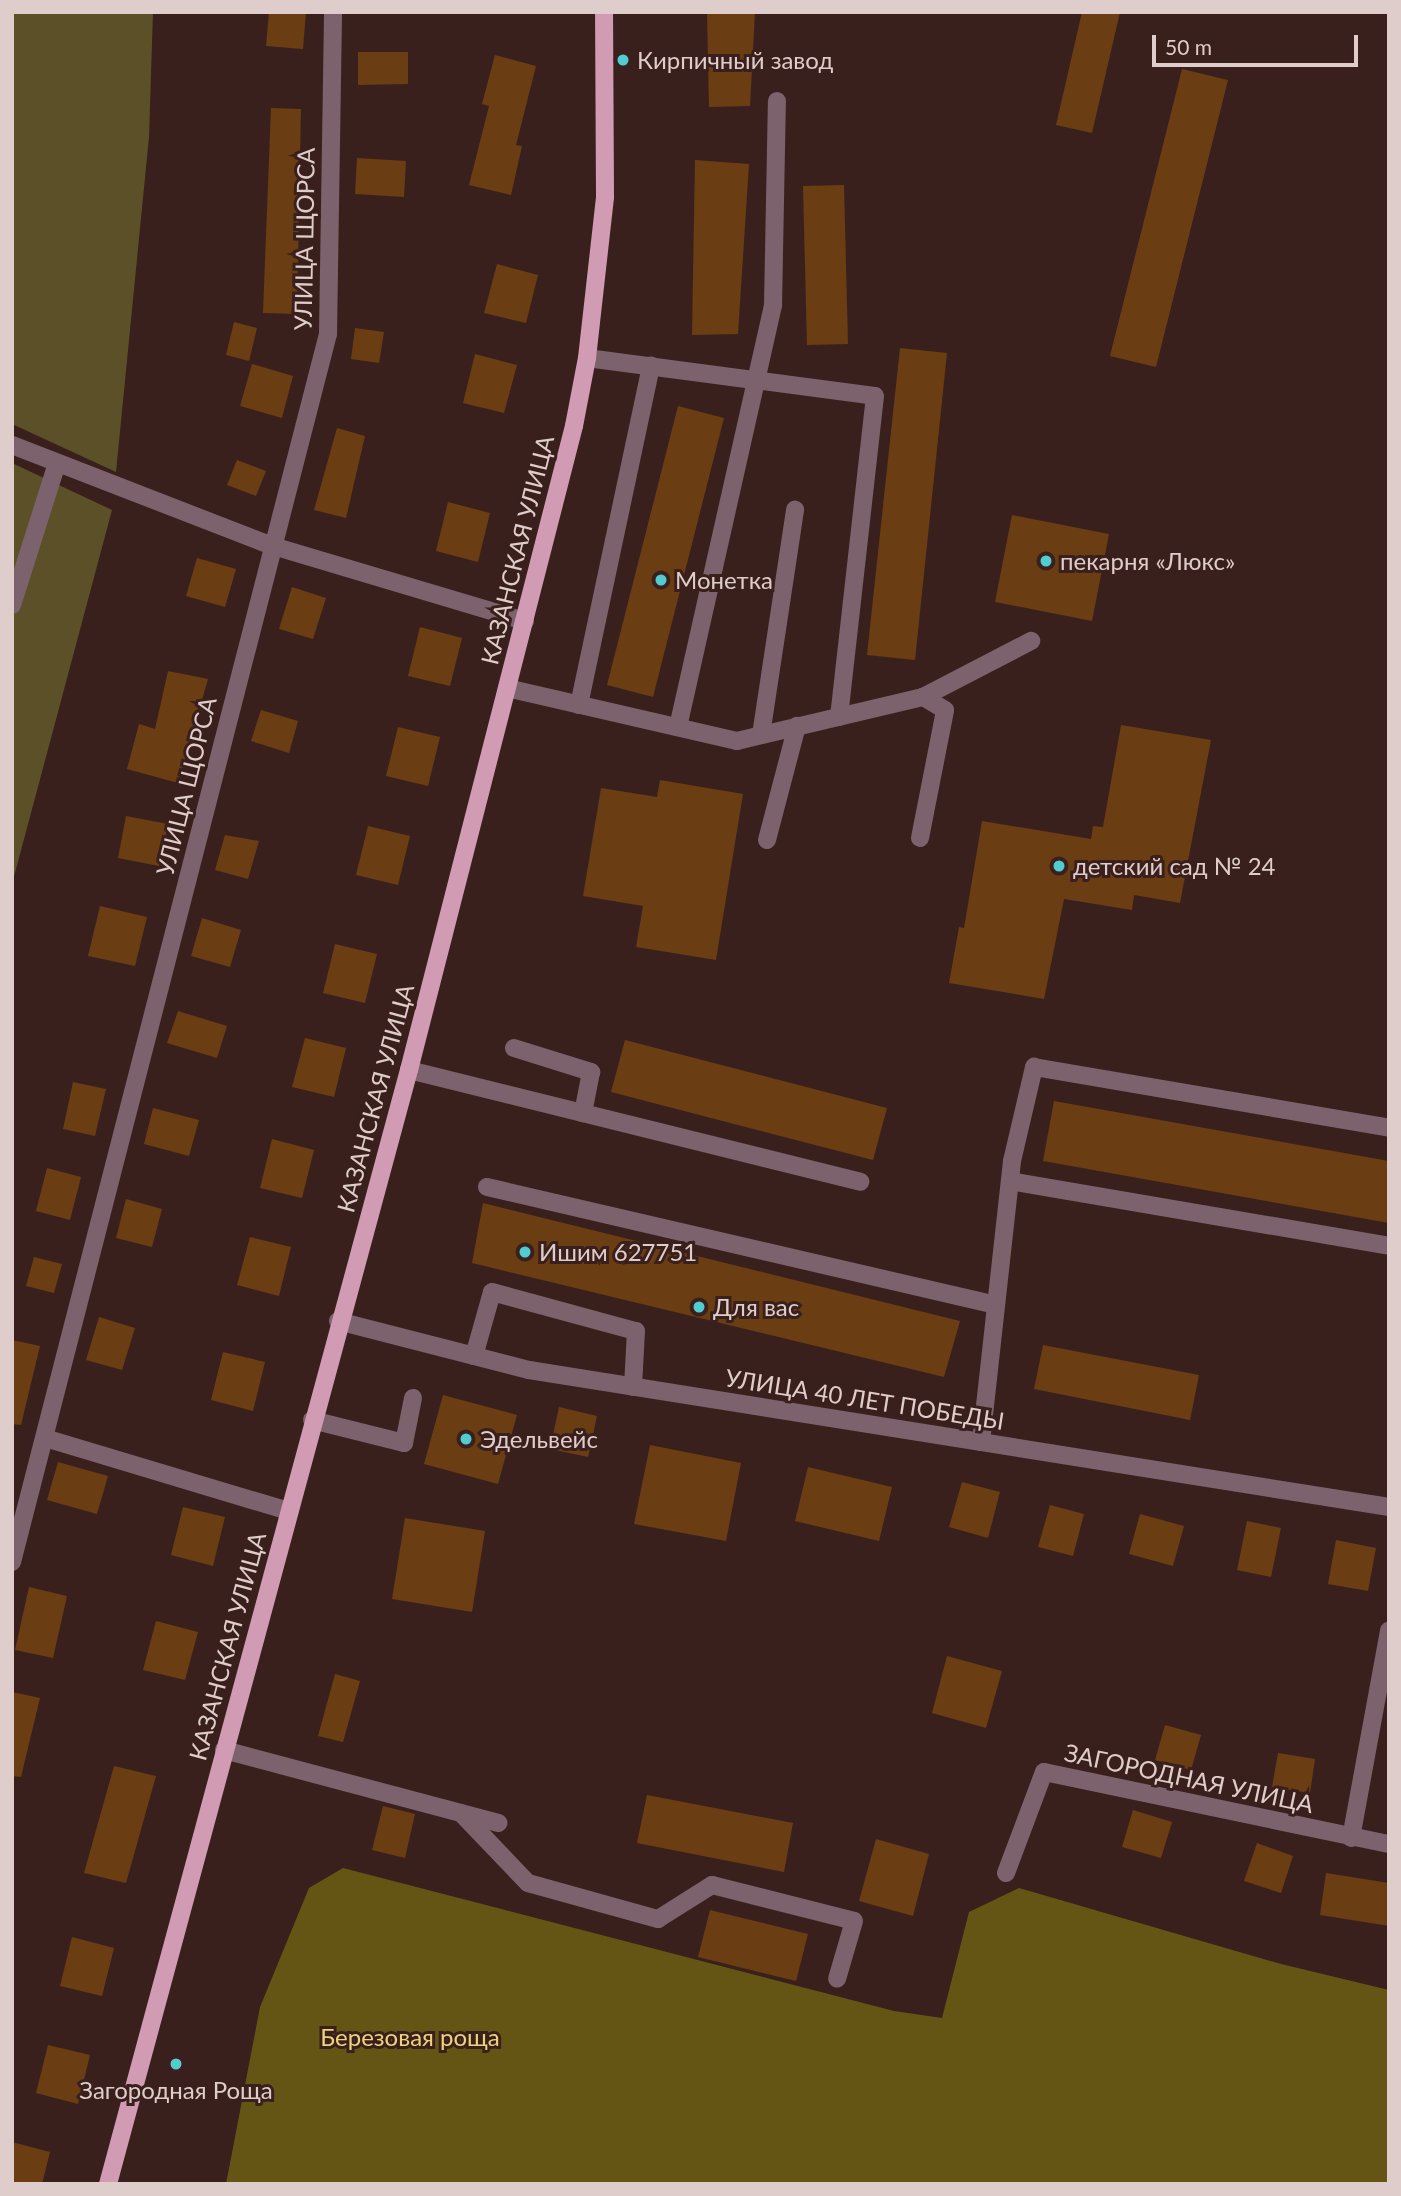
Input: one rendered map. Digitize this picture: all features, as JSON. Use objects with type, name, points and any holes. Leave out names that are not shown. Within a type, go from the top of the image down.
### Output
[{"type":"main road","name":"КАЗАНСКАЯ УЛИЦА","points":[[108,2184],[338,1321],[409,1070],[525,621],[587,358],[605,197],[604,12]]},
{"type":"street","name":"УЛИЦА ЩОРСА","points":[[12,1562],[328,334],[333,12]]},
{"type":"street","points":[[678,727],[773,305],[777,101]]},
{"type":"street","points":[[587,358],[875,396],[839,717]]},
{"type":"street","points":[[579,705],[651,366]]},
{"type":"street","points":[[12,445],[273,546],[525,621]]},
{"type":"street","points":[[12,605],[57,463]]},
{"type":"street","points":[[761,735],[795,510]]},
{"type":"street","points":[[507,688],[737,741],[923,697],[1031,641]]},
{"type":"street","points":[[920,838],[945,709],[923,697]]},
{"type":"street","points":[[767,840],[797,726]]},
{"type":"street","points":[[514,1048],[591,1073],[583,1113]]},
{"type":"street","points":[[981,1442],[1010,1181],[1034,1066],[1389,1128]]},
{"type":"street","points":[[409,1070],[860,1182]]},
{"type":"street","points":[[1010,1181],[1389,1246]]},
{"type":"street","points":[[487,1186],[996,1305]]},
{"type":"street","points":[[474,1356],[492,1292],[636,1331],[633,1387]]},
{"type":"street","name":"УЛИЦА 40 ЛЕТ ПОБЕДЫ","points":[[338,1321],[474,1356],[633,1387],[1389,1507]]},
{"type":"street","points":[[312,1420],[404,1443],[413,1398]]},
{"type":"street","points":[[45,1438],[288,1511]]},
{"type":"street","points":[[1352,1838],[1389,1630]]},
{"type":"street","points":[[224,1750],[498,1823]]},
{"type":"street","name":"ЗАГОРОДНАЯ УЛИЦА","points":[[1006,1873],[1044,1772],[1389,1844]]},
{"type":"street","points":[[461,1813],[528,1883],[657,1919],[712,1885],[854,1921],[837,1979]]},
{"type":"shaded area","points":[[12,12],[153,12],[149,137],[116,472],[12,424]]},
{"type":"shaded area","points":[[12,463],[112,510],[12,884]]},
{"type":"green space","name":"Березовая роща","points":[[343,1868],[894,2011],[942,2018],[969,1912],[1019,1888],[1281,1964],[1389,1990],[1389,2184],[226,2184],[260,2007],[309,1888]]},
{"type":"building","points":[[269,12],[306,12],[303,49],[266,46]]},
{"type":"building","points":[[707,12],[755,12],[750,106],[709,107]]},
{"type":"building","points":[[1082,12],[1120,12],[1092,133],[1056,125]]},
{"type":"building","points":[[358,52],[408,52],[408,84],[358,85]]},
{"type":"building","points":[[495,55],[536,66],[516,145],[522,146],[511,195],[469,185],[489,106],[482,104]]},
{"type":"building","points":[[1182,69],[1228,80],[1156,367],[1110,356]]},
{"type":"building","points":[[271,108],[301,109],[297,314],[263,313]]},
{"type":"building","points":[[357,158],[406,161],[404,197],[355,194]]},
{"type":"building","points":[[695,160],[749,164],[738,334],[692,335]]},
{"type":"building","points":[[844,185],[848,344],[807,345],[803,186]]},
{"type":"building","points":[[497,264],[538,275],[526,323],[484,313]]},
{"type":"building","points":[[234,322],[257,328],[249,361],[226,355]]},
{"type":"building","points":[[355,328],[384,332],[379,363],[351,359]]},
{"type":"building","points":[[900,348],[947,353],[915,660],[867,655]]},
{"type":"building","points":[[475,354],[517,365],[504,413],[463,403]]},
{"type":"building","points":[[252,364],[293,376],[282,418],[240,406]]},
{"type":"building","points":[[678,406],[724,418],[653,697],[607,685]]},
{"type":"building","points":[[337,428],[365,436],[346,518],[314,510]]},
{"type":"building","points":[[237,460],[266,471],[256,496],[227,485]]},
{"type":"building","points":[[448,502],[490,513],[478,562],[436,551]]},
{"type":"building","points":[[1012,515],[1109,534],[1092,621],[995,602]]},
{"type":"building","points":[[197,558],[236,569],[225,607],[186,596]]},
{"type":"building","points":[[292,587],[326,598],[313,639],[279,629]]},
{"type":"building","points":[[420,627],[462,638],[450,686],[408,676]]},
{"type":"building","points":[[168,671],[208,679],[178,783],[127,769],[139,724],[155,729]]},
{"type":"building","points":[[261,710],[298,721],[289,753],[251,741]]},
{"type":"building","points":[[1121,725],[1211,740],[1180,903],[1134,895],[1132,910],[1064,899],[1044,999],[949,983],[959,927],[964,928],[982,821],[1091,839],[1093,826],[1103,827]]},
{"type":"building","points":[[398,727],[440,737],[428,786],[386,776]]},
{"type":"building","points":[[660,780],[743,794],[716,960],[636,947],[643,906],[583,896],[601,788],[657,797]]},
{"type":"building","points":[[126,816],[168,824],[159,866],[118,858]]},
{"type":"building","points":[[368,826],[410,836],[398,885],[356,875]]},
{"type":"building","points":[[225,835],[259,841],[248,879],[215,870]]},
{"type":"building","points":[[100,906],[147,917],[135,966],[88,956]]},
{"type":"building","points":[[202,918],[241,930],[230,967],[191,956]]},
{"type":"building","points":[[335,944],[377,954],[365,1003],[323,993]]},
{"type":"building","points":[[178,1011],[227,1026],[217,1058],[167,1043]]},
{"type":"building","points":[[305,1038],[346,1048],[334,1097],[292,1087]]},
{"type":"building","points":[[625,1040],[887,1108],[873,1160],[611,1092]]},
{"type":"building","points":[[73,1082],[106,1089],[95,1136],[63,1129]]},
{"type":"building","points":[[1054,1101],[1389,1161],[1389,1223],[1043,1161]]},
{"type":"building","points":[[153,1108],[199,1120],[189,1156],[144,1144]]},
{"type":"building","points":[[272,1139],[314,1150],[302,1198],[260,1188]]},
{"type":"building","points":[[47,1168],[81,1177],[70,1220],[36,1211]]},
{"type":"building","points":[[126,1199],[162,1209],[152,1247],[116,1238]]},
{"type":"building","points":[[483,1203],[960,1321],[944,1377],[472,1263]]},
{"type":"building","points":[[250,1237],[291,1247],[279,1296],[237,1285]]},
{"type":"building","points":[[34,1257],[62,1264],[54,1293],[26,1286]]},
{"type":"building","points":[[99,1317],[135,1328],[122,1370],[86,1360]]},
{"type":"building","points":[[12,1340],[40,1346],[21,1425],[12,1424]]},
{"type":"building","points":[[1043,1345],[1199,1375],[1190,1420],[1034,1389]]},
{"type":"building","points":[[223,1352],[265,1362],[253,1411],[211,1400]]},
{"type":"building","points":[[443,1395],[517,1415],[498,1484],[424,1464]]},
{"type":"building","points":[[559,1407],[597,1416],[588,1457],[550,1449]]},
{"type":"building","points":[[650,1445],[741,1463],[726,1541],[634,1524]]},
{"type":"building","points":[[58,1462],[108,1476],[97,1514],[47,1500]]},
{"type":"building","points":[[808,1467],[892,1487],[879,1541],[795,1521]]},
{"type":"building","points":[[962,1482],[1000,1492],[988,1538],[949,1527]]},
{"type":"building","points":[[1050,1505],[1084,1514],[1073,1556],[1038,1547]]},
{"type":"building","points":[[183,1507],[225,1517],[213,1566],[171,1555]]},
{"type":"building","points":[[1140,1514],[1184,1526],[1173,1566],[1129,1554]]},
{"type":"building","points":[[405,1518],[485,1531],[472,1612],[392,1599]]},
{"type":"building","points":[[1247,1521],[1281,1528],[1271,1577],[1237,1570]]},
{"type":"building","points":[[1336,1540],[1376,1548],[1368,1591],[1328,1584]]},
{"type":"building","points":[[29,1587],[67,1596],[53,1658],[15,1650]]},
{"type":"building","points":[[156,1621],[198,1632],[185,1680],[143,1670]]},
{"type":"building","points":[[947,1656],[1002,1671],[986,1728],[932,1713]]},
{"type":"building","points":[[335,1674],[360,1681],[343,1742],[318,1736]]},
{"type":"building","points":[[12,1692],[40,1698],[21,1777],[12,1776]]},
{"type":"building","points":[[1165,1725],[1201,1735],[1191,1770],[1155,1760]]},
{"type":"building","points":[[1278,1753],[1315,1759],[1310,1793],[1272,1787]]},
{"type":"building","points":[[114,1766],[156,1776],[126,1883],[84,1873]]},
{"type":"building","points":[[647,1795],[793,1823],[784,1872],[637,1843]]},
{"type":"building","points":[[383,1806],[415,1814],[405,1858],[372,1850]]},
{"type":"building","points":[[1133,1810],[1172,1822],[1161,1858],[1122,1847]]},
{"type":"building","points":[[876,1839],[929,1854],[913,1916],[859,1901]]},
{"type":"building","points":[[1257,1843],[1293,1856],[1281,1893],[1244,1881]]},
{"type":"building","points":[[1326,1873],[1389,1883],[1389,1926],[1320,1915]]},
{"type":"building","points":[[710,1910],[808,1934],[796,1981],[698,1957]]},
{"type":"building","points":[[72,1937],[114,1948],[102,1996],[60,1986]]},
{"type":"building","points":[[48,2045],[90,2055],[78,2104],[36,2093]]},
{"type":"building","points":[[12,2142],[50,2152],[42,2184],[12,2184]]},
{"type":"place","name":"Кирпичный завод","points":[[623,60]]},
{"type":"place","name":"пекарня «Люкс»","points":[[1046,561]]},
{"type":"place","name":"Монетка","points":[[661,580]]},
{"type":"place","name":"детский сад № 24","points":[[1059,866]]},
{"type":"place","name":"Ишим 627751","points":[[525,1252]]},
{"type":"place","name":"Для вас","points":[[699,1307]]},
{"type":"place","name":"Эдельвейс","points":[[466,1439]]},
{"type":"place","name":"Загородная Роща","points":[[176,2064]]}]
